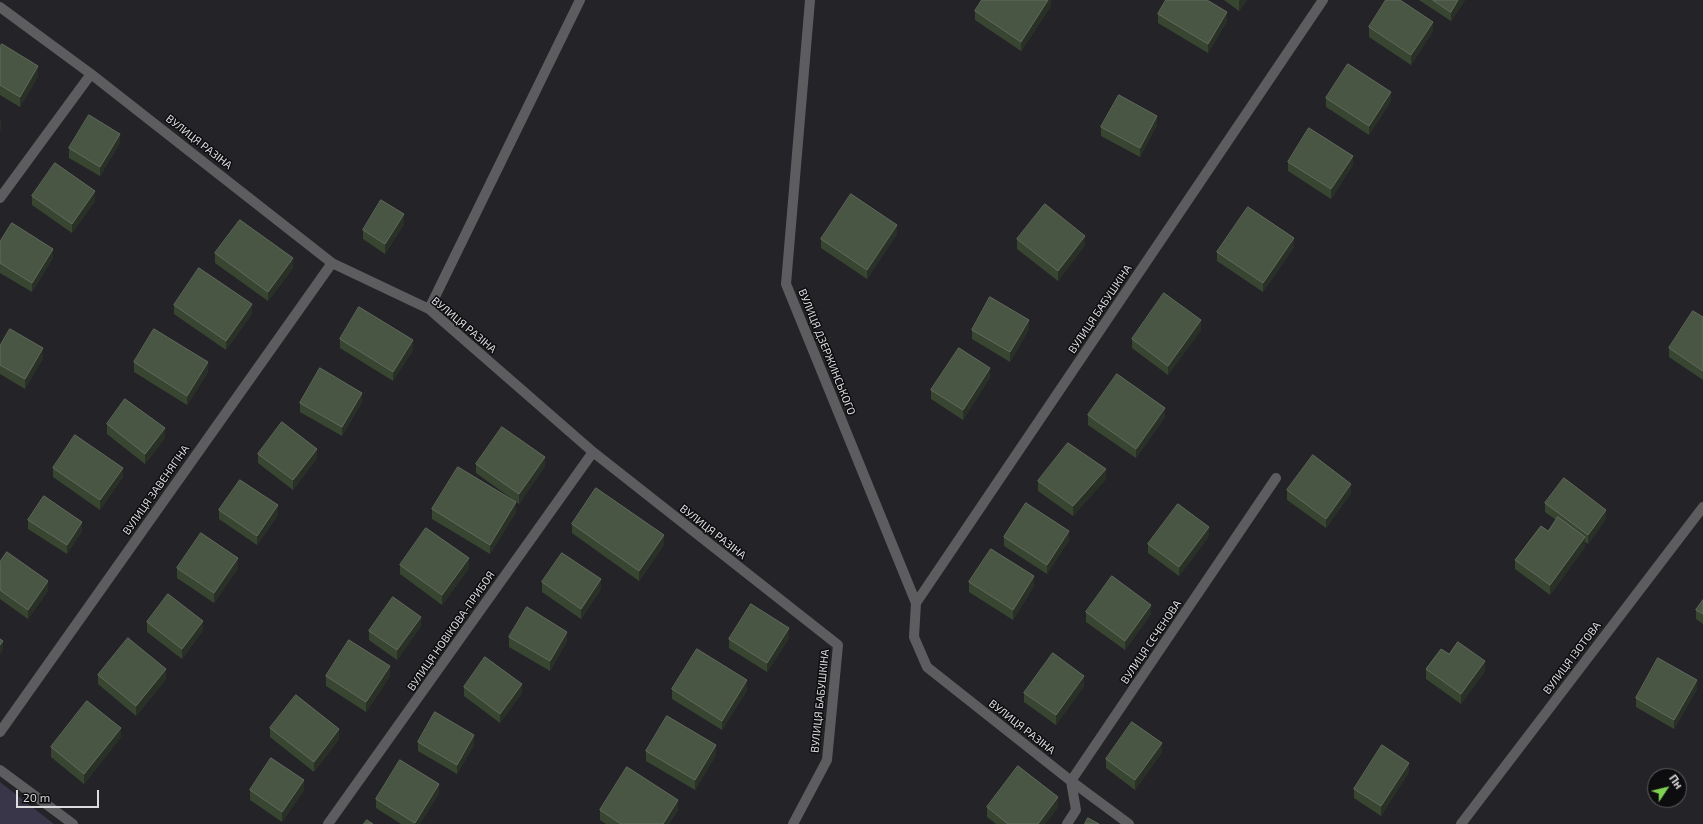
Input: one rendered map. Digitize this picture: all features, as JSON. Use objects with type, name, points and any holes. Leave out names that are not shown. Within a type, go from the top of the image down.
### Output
[{"type":"street","points":[[428,308],[580,0]]},
{"type":"street","name":"ВУЛИЦЯ ДЗЕРЖИНСЬКОГО","points":[[810,0],[786,284],[916,603]]},
{"type":"street","name":"ВУЛИЦЯ БАБУШКІНА","points":[[916,603],[1323,0]]},
{"type":"street","name":"ВУЛИЦЯ РАЗІНА","points":[[0,7],[91,74],[332,263],[428,308],[593,452],[838,645]]},
{"type":"street","points":[[0,198],[91,74]]},
{"type":"street","name":"ВУЛИЦЯ ЗАВЕНЯГІНА","points":[[0,732],[332,263]]},
{"type":"street","name":"ВУЛИЦЯ НОВІКОВА-ПРИБОЯ","points":[[328,824],[593,452]]},
{"type":"street","name":"ВУЛИЦЯ СЄЧЕНОВА","points":[[1071,781],[1276,478]]},
{"type":"street","name":"ВУЛИЦЯ ІЗОТОВА","points":[[1461,824],[1703,506]]},
{"type":"street","name":"ВУЛИЦЯ РАЗІНА","points":[[916,603],[914,637],[927,667],[1071,781],[1129,824]]},
{"type":"street","name":"ВУЛИЦЯ БАБУШКІНА","points":[[793,824],[826,760],[838,645]]},
{"type":"street","points":[[0,770],[72,824]]},
{"type":"street","points":[[1067,824],[1076,810],[1071,781]]},
{"type":"shaded area","points":[[0,782],[54,824],[0,824]]},
{"type":"building","points":[[982,0],[1048,0],[1021,42],[975,11]]},
{"type":"building","points":[[1166,0],[1207,0],[1227,12],[1208,44],[1158,14]]},
{"type":"building","points":[[1386,0],[1400,0],[1433,22],[1411,55],[1369,27]]},
{"type":"building","points":[[1433,0],[1458,0],[1451,12]]},
{"type":"building","points":[[2,44],[38,66],[20,97],[0,85],[0,47]]},
{"type":"building","points":[[1348,64],[1391,92],[1369,126],[1326,98]]},
{"type":"building","points":[[1119,95],[1157,116],[1140,148],[1101,127]]},
{"type":"building","points":[[89,115],[120,134],[100,167],[69,148]]},
{"type":"building","points":[[1309,128],[1353,156],[1331,189],[1288,162]]},
{"type":"building","points":[[55,163],[95,191],[72,224],[32,196]]},
{"type":"building","points":[[851,194],[897,225],[867,270],[821,239]]},
{"type":"building","points":[[381,200],[404,214],[385,244],[363,230]]},
{"type":"building","points":[[1045,204],[1085,236],[1058,271],[1017,239]]},
{"type":"building","points":[[1248,207],[1294,238],[1263,283],[1217,252]]},
{"type":"building","points":[[240,220],[293,258],[268,292],[215,253]]},
{"type":"building","points":[[12,223],[53,249],[32,283],[0,263],[0,242]]},
{"type":"building","points":[[199,268],[252,304],[226,341],[174,305]]},
{"type":"building","points":[[1164,293],[1201,320],[1168,366],[1132,339]]},
{"type":"building","points":[[990,297],[1029,320],[1010,352],[972,330]]},
{"type":"building","points":[[359,307],[413,340],[393,372],[340,339]]},
{"type":"building","points":[[1693,311],[1703,317],[1703,371],[1669,348]]},
{"type":"building","points":[[10,329],[43,348],[25,379],[0,365],[0,346]]},
{"type":"building","points":[[154,329],[208,362],[187,396],[134,362]]},
{"type":"building","points":[[959,348],[990,368],[963,410],[931,390]]},
{"type":"building","points":[[320,368],[362,393],[342,427],[300,403]]},
{"type":"building","points":[[1117,374],[1165,408],[1136,449],[1088,415]]},
{"type":"building","points":[[125,399],[165,428],[145,454],[107,424]]},
{"type":"building","points":[[282,422],[317,449],[293,480],[258,454]]},
{"type":"building","points":[[502,427],[545,457],[519,494],[476,464]]},
{"type":"building","points":[[75,435],[123,468],[100,500],[53,468]]},
{"type":"building","points":[[1068,443],[1106,469],[1073,506],[1038,481]]},
{"type":"building","points":[[1313,455],[1351,484],[1326,519],[1287,490]]},
{"type":"building","points":[[458,467],[516,502],[490,545],[432,509]]},
{"type":"building","points":[[1564,478],[1606,510],[1588,535],[1545,503]]},
{"type":"building","points":[[240,480],[278,505],[257,536],[219,510]]},
{"type":"building","points":[[596,488],[664,535],[639,571],[572,524]]},
{"type":"building","points":[[44,496],[82,522],[67,545],[28,520]]},
{"type":"building","points":[[1026,503],[1069,531],[1047,565],[1004,537]]},
{"type":"building","points":[[1178,504],[1209,527],[1179,567],[1148,544]]},
{"type":"building","points":[[1558,517],[1585,537],[1550,585],[1515,560],[1541,526],[1548,531]]},
{"type":"building","points":[[426,528],[469,558],[442,595],[400,565]]},
{"type":"building","points":[[201,533],[238,558],[214,593],[177,568]]},
{"type":"building","points":[[991,549],[1034,576],[1013,610],[969,582]]},
{"type":"building","points":[[7,552],[48,581],[28,610],[0,590],[0,562]]},
{"type":"building","points":[[562,553],[601,579],[581,609],[542,582]]},
{"type":"building","points":[[1112,576],[1151,605],[1125,641],[1086,612]]},
{"type":"building","points":[[168,594],[203,621],[182,649],[147,622]]},
{"type":"building","points":[[393,597],[421,617],[397,650],[369,631]]},
{"type":"building","points":[[1703,600],[1703,614],[1696,610]]},
{"type":"building","points":[[751,604],[789,628],[767,663],[729,639]]},
{"type":"building","points":[[527,607],[567,632],[550,661],[509,637]]},
{"type":"building","points":[[128,638],[166,669],[136,706],[98,675]]},
{"type":"building","points":[[349,640],[390,666],[366,702],[326,676]]},
{"type":"building","points":[[1458,642],[1485,661],[1461,694],[1426,669],[1441,649],[1449,654]]},
{"type":"building","points":[[697,649],[747,680],[722,721],[672,689]]},
{"type":"building","points":[[1053,653],[1084,676],[1056,715],[1024,693]]},
{"type":"building","points":[[485,657],[522,684],[500,714],[464,687]]},
{"type":"building","points":[[1658,658],[1697,680],[1674,720],[1636,698]]},
{"type":"building","points":[[296,695],[339,729],[314,762],[270,728]]},
{"type":"building","points":[[87,701],[121,728],[84,774],[51,747]]},
{"type":"building","points":[[435,712],[474,735],[457,765],[418,742]]},
{"type":"building","points":[[667,716],[716,745],[695,780],[646,751]]},
{"type":"building","points":[[1132,722],[1162,743],[1135,780],[1106,759]]},
{"type":"building","points":[[1382,745],[1409,763],[1381,806],[1354,789]]},
{"type":"building","points":[[271,758],[304,780],[282,812],[250,790]]},
{"type":"building","points":[[400,760],[439,784],[415,823],[376,799]]},
{"type":"building","points":[[1018,766],[1058,797],[1038,824],[1008,824],[987,807]]},
{"type":"building","points":[[627,767],[678,800],[663,824],[621,824],[600,810]]},
{"type":"building","points":[[1088,818],[1099,824],[1085,824]]},
{"type":"building","points":[[367,820],[373,824],[364,824]]}]
